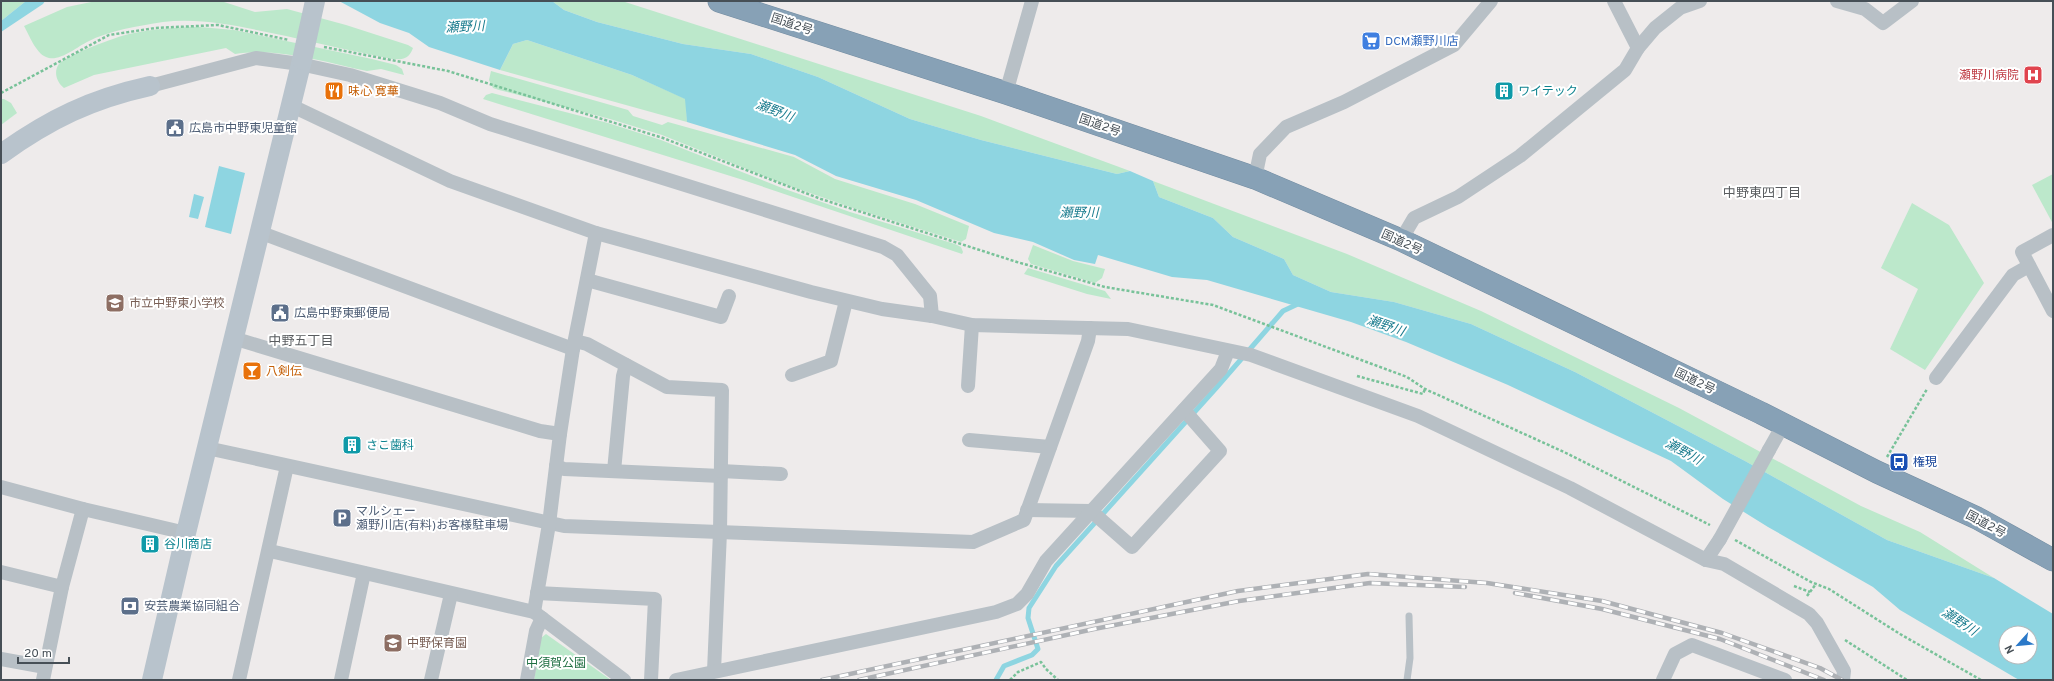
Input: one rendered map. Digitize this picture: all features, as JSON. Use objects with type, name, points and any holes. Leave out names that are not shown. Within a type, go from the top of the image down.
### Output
[{"type":"highway","name":"国道2号","points":[[719,1],[1006,93],[1255,178],[1401,240],[1878,472],[1977,518],[2053,560]]},
{"type":"street","points":[[152,680],[290,104],[300,55],[315,1]]},
{"type":"street","points":[[1006,93],[1032,1]]},
{"type":"street","points":[[1255,178],[1260,154],[1286,127],[1344,102],[1454,45],[1491,1]]},
{"type":"street","points":[[1614,1],[1638,48]]},
{"type":"street","points":[[1401,240],[1414,218],[1458,197],[1532,146],[1625,70],[1638,48],[1655,28],[1680,8],[1700,1]]},
{"type":"street","points":[[1837,1],[1865,9],[1883,23],[1912,1]]},
{"type":"street","points":[[1,154],[30,133],[76,109],[115,94],[256,58],[300,55],[350,75],[425,99],[490,124],[883,248],[897,255],[930,296],[932,316]]},
{"type":"street","points":[[290,104],[450,180],[596,233],[846,301],[882,309],[932,316],[972,325],[1128,329],[1251,355],[1418,416],[1570,488],[1706,560],[1724,564],[1809,614],[1818,623],[1839,659],[1844,671],[1843,680]]},
{"type":"street","points":[[259,232],[574,345],[587,344],[668,387],[722,390],[720,532],[714,671]]},
{"type":"street","points":[[527,680],[536,630],[538,615],[537,593],[549,524],[560,434],[574,345],[596,233]]},
{"type":"street","points":[[2053,235],[2022,252],[2053,311]]},
{"type":"street","points":[[1936,378],[2013,275],[2029,266]]},
{"type":"street","points":[[587,280],[721,317],[729,296]]},
{"type":"street","points":[[792,375],[831,361],[846,301]]},
{"type":"street","points":[[968,386],[972,325]]},
{"type":"street","points":[[207,448],[549,524],[564,526],[973,542],[1024,520],[1088,341],[1090,328]]},
{"type":"street","points":[[233,338],[540,431],[560,434]]},
{"type":"street","points":[[676,680],[714,671],[882,638],[996,612],[1018,604],[1027,594],[1046,561],[1221,369],[1231,351]]},
{"type":"street","points":[[614,471],[623,376],[626,364]]},
{"type":"street","points":[[1028,510],[1091,511],[1132,548],[1220,451],[1184,410]]},
{"type":"street","points":[[1706,560],[1783,425]]},
{"type":"street","points":[[969,440],[1050,447]]},
{"type":"street","points":[[239,680],[270,551],[287,466]]},
{"type":"street","points":[[556,466],[564,469],[614,471],[781,474]]},
{"type":"street","points":[[1,487],[83,509],[186,533]]},
{"type":"street","points":[[1,659],[44,673],[62,587],[83,509]]},
{"type":"street","points":[[270,551],[538,615],[624,680]]},
{"type":"street","points":[[1,572],[62,587]]},
{"type":"street","points":[[341,680],[364,573]]},
{"type":"street","points":[[537,593],[655,599],[652,680]]},
{"type":"street","points":[[431,680],[452,594]]},
{"type":"street","points":[[1663,680],[1675,654],[1692,645],[1785,680]]},
{"type":"lane","points":[[1407,680],[1410,658],[1409,616]]},
{"type":"path","points":[[1,93],[63,58],[109,35],[155,28],[218,25],[300,55]]},
{"type":"path","points":[[320,46],[448,71],[663,138],[821,199],[1017,262],[1105,288],[1213,305],[1408,377],[1425,389],[1444,396],[1564,452],[1811,582],[1829,589],[1900,634],[1981,680]]},
{"type":"path","points":[[1878,472],[1936,378]]},
{"type":"path","points":[[1843,639],[1907,680]]},
{"type":"path","points":[[1010,680],[1018,672],[1042,662],[1058,680]]},
{"type":"green space","points":[[1,1],[26,1],[1,21]]},
{"type":"green space","points":[[96,1],[221,1],[255,12],[287,9],[346,25],[408,45],[413,48],[407,57],[392,59],[225,24],[178,21],[144,25],[105,34],[87,42],[67,54],[56,58],[46,57],[39,52],[24,26],[67,7]]},
{"type":"green space","points":[[552,1],[622,1],[981,116],[1130,171],[1117,174],[981,140],[910,119],[818,77],[751,54],[683,44],[597,22],[564,10]]},
{"type":"green space","points":[[200,27],[234,30],[372,59],[396,65],[402,69],[404,75],[381,69],[367,71],[301,56],[268,52],[235,54],[226,48],[94,75],[64,88],[58,80],[56,70],[59,64],[81,51],[103,42],[129,34],[147,31]]},
{"type":"green space","points":[[527,40],[632,75],[686,99],[687,122],[500,70],[513,44]]},
{"type":"green space","points":[[491,71],[628,110],[633,116],[662,125],[668,122],[794,157],[835,179],[915,204],[969,226],[966,239],[961,242],[856,209],[784,184],[662,135],[610,119],[493,88],[489,80]]},
{"type":"green space","points":[[492,93],[608,123],[661,140],[782,188],[850,212],[955,244],[961,247],[963,252],[962,254],[740,179],[483,99],[486,95]]},
{"type":"green space","points":[[1,99],[11,103],[17,113],[1,125]]},
{"type":"green space","points":[[2053,174],[2053,224],[2032,185]]},
{"type":"green space","points":[[1153,181],[1347,254],[1481,311],[1679,408],[1861,506],[1920,532],[1994,578],[1887,540],[1745,461],[1575,372],[1471,324],[1394,302],[1331,292],[1293,275],[1284,259],[1233,237],[1213,218],[1159,197]]},
{"type":"green space","points":[[1912,203],[1949,225],[1984,283],[1925,370],[1890,349],[1918,289],[1881,268]]},
{"type":"green space","points":[[1033,245],[1073,261],[1105,269],[1102,278],[1095,283],[1031,264],[1028,259]]},
{"type":"green space","points":[[1028,268],[1105,291],[1111,299],[1087,294],[1024,274]]},
{"type":"green space","name":"中須賀公園","points":[[546,634],[611,680],[534,680],[541,638]]},
{"type":"water","points":[[26,1],[45,1],[43,4],[1,32],[1,21]]},
{"type":"water","name":"瀬野川","points":[[339,1],[552,1],[564,10],[597,22],[683,44],[751,54],[818,77],[910,119],[981,140],[1117,174],[1130,171],[1153,181],[1159,197],[1213,218],[1233,237],[1284,259],[1293,275],[1331,292],[1394,302],[1471,324],[1575,372],[1745,461],[1887,540],[1994,578],[2053,614],[2053,680],[2019,680],[1900,610],[1873,587],[1768,527],[1723,499],[1671,461],[1508,385],[1406,342],[1351,322],[1207,280],[1172,277],[1098,255],[1095,264],[1074,260],[1033,242],[994,233],[916,200],[836,176],[795,155],[687,122],[685,99],[632,75],[527,40],[513,44],[500,70],[429,47],[409,33],[380,23]]},
{"type":"water","points":[[219,166],[245,173],[231,234],[205,227]]},
{"type":"water","points":[[194,194],[204,197],[198,219],[189,217]]},
{"type":"waterway","points":[[996,680],[1004,666],[1032,655],[1038,649],[1028,618],[1029,608],[1056,566],[1217,387],[1283,311],[1300,303]]},
{"type":"railway","points":[[822,680],[1238,591],[1368,574],[1487,583],[1602,601],[1722,633],[1820,668],[1842,680]]},
{"type":"railway","points":[[859,680],[1094,629],[1239,601],[1370,583],[1465,587]]},
{"type":"railway","points":[[1515,593],[1602,609],[1720,639],[1824,680]]},
{"type":"place","name":"DCM瀬野川店","points":[[1371,41]]},
{"type":"place","name":"瀬野川病院","points":[[2033,75]]},
{"type":"place","name":"味心 寛華","points":[[334,91]]},
{"type":"place","name":"ワイテック","points":[[1504,91]]},
{"type":"place","name":"広島市中野東児童館","points":[[175,128]]},
{"type":"place","name":"市立中野東小学校","points":[[115,303]]},
{"type":"place","name":"広島中野東郵便局","points":[[280,313]]},
{"type":"place","name":"八剣伝","points":[[252,371]]},
{"type":"place","name":"さこ歯科","points":[[352,445]]},
{"type":"place","name":"権現","points":[[1899,462]]},
{"type":"place","name":"マルシェー 瀬野川店(有料)お客様駐車場","points":[[342,518]]},
{"type":"place","name":"谷川商店","points":[[150,544]]},
{"type":"place","name":"安芸農業協同組合","points":[[130,606]]},
{"type":"place","name":"中野保育園","points":[[393,643]]},
{"type":"district","name":"中野東四丁目","points":[[1762,192]]},
{"type":"district","name":"中野五丁目","points":[[301,340]]}]
